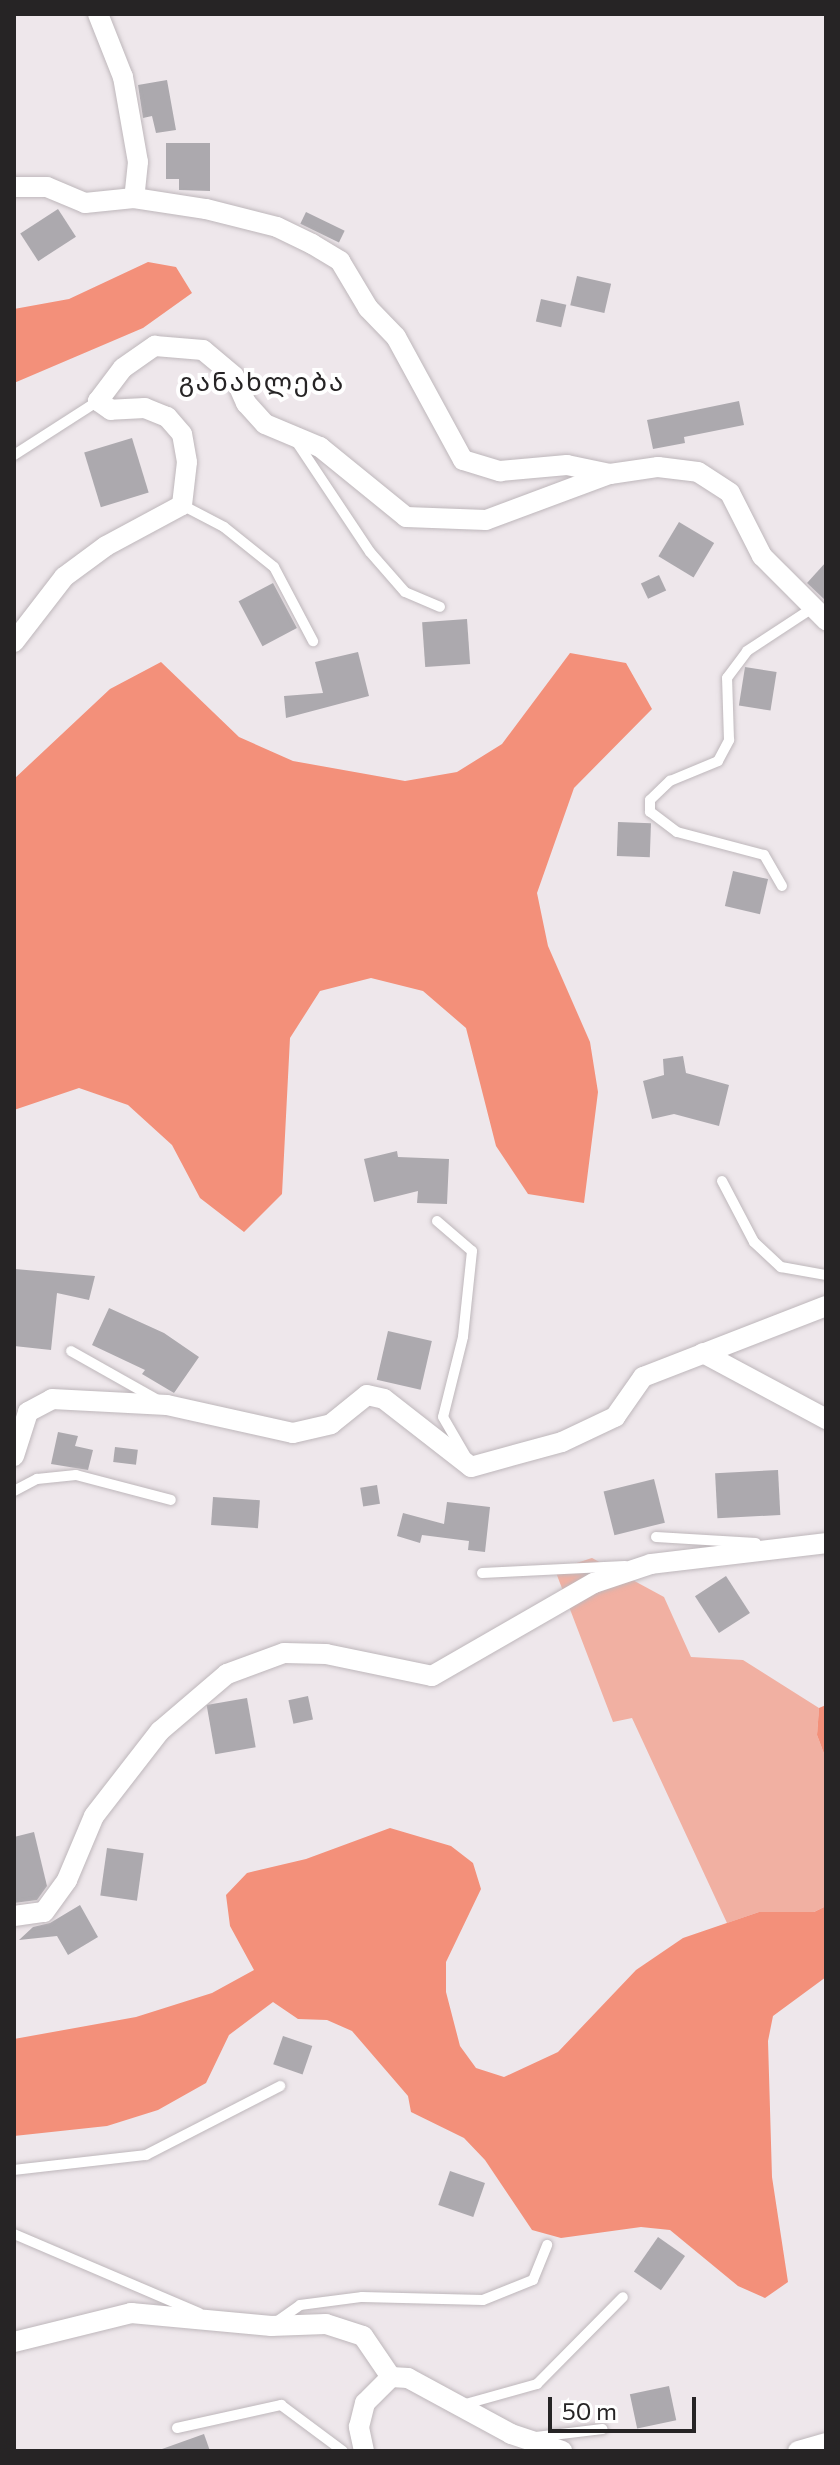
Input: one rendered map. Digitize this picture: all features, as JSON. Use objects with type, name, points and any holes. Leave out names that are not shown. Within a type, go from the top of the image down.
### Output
[{"type":"street","points":[[98,14],[123,77],[138,162],[134,198]]},
{"type":"street","points":[[14,187],[47,187],[85,203],[134,198],[277,227],[340,261],[368,308],[396,337],[463,460],[500,471],[567,465],[610,474]]},
{"type":"street","points":[[14,642],[64,577],[106,546],[182,505],[187,462],[182,434],[167,417],[145,408],[111,410],[98,401],[123,368],[155,346],[203,350],[234,376],[246,403],[265,424],[320,447],[406,517],[437,522],[486,520],[610,474],[658,467],[698,472],[730,493],[762,556],[820,614]]},
{"type":"street","points":[[14,1456],[28,1412],[52,1399],[167,1405],[293,1433],[331,1424],[367,1395],[384,1399],[471,1467],[562,1442],[615,1417],[643,1377],[826,1306]]},
{"type":"street","points":[[703,1353],[826,1419]]},
{"type":"street","points":[[14,1916],[44,1912],[67,1880],[94,1816],[160,1731],[227,1674],[284,1653],[326,1654],[432,1676],[594,1583],[651,1564],[820,1545]]},
{"type":"street","points":[[14,2342],[131,2313],[271,2326],[326,2324],[363,2336],[386,2380]]},
{"type":"street","points":[[364,2451],[359,2427],[365,2403],[386,2380],[408,2378],[526,2439],[562,2451]]},
{"type":"street","points":[[798,2451],[826,2443]]},
{"type":"lane","points":[[14,455],[98,401]]},
{"type":"lane","points":[[293,436],[370,552],[405,592],[440,607]]},
{"type":"lane","points":[[182,505],[224,527],[274,567],[313,641]]},
{"type":"lane","points":[[782,886],[764,855],[677,832],[650,812],[650,800],[670,781],[718,761],[729,740],[727,678],[747,651],[820,614]]},
{"type":"lane","points":[[722,1181],[754,1242],[781,1267],[826,1275]]},
{"type":"lane","points":[[437,1221],[472,1251],[463,1337],[443,1417],[471,1467]]},
{"type":"lane","points":[[71,1351],[167,1405]]},
{"type":"lane","points":[[14,1491],[37,1479],[76,1475],[171,1500]]},
{"type":"lane","points":[[656,1537],[820,1545]]},
{"type":"lane","points":[[482,1573],[651,1564]]},
{"type":"lane","points":[[14,2170],[146,2155],[280,2086]]},
{"type":"lane","points":[[14,2234],[216,2321]]},
{"type":"lane","points":[[271,2326],[300,2305],[362,2297],[483,2300],[533,2280],[547,2245]]},
{"type":"lane","points":[[460,2406],[537,2384],[623,2297]]},
{"type":"lane","points":[[177,2428],[281,2405],[343,2451]]},
{"type":"lane","points":[[526,2439],[603,2429]]},
{"type":"shaded area","points":[[148,262],[176,267],[192,293],[143,328],[14,383],[14,309],[69,299]]},
{"type":"shaded area","points":[[570,653],[626,663],[652,709],[574,788],[537,893],[548,946],[590,1042],[598,1092],[584,1203],[528,1194],[496,1146],[466,1028],[423,991],[371,978],[320,991],[290,1038],[282,1194],[244,1232],[200,1198],[172,1145],[128,1105],[79,1088],[14,1110],[14,779],[110,689],[161,662],[239,737],[293,761],[405,781],[457,772],[502,744]]},
{"type":"shaded area","points":[[592,1558],[664,1597],[691,1657],[743,1660],[819,1708],[817,1735],[826,1759],[826,1906],[814,1912],[759,1912],[727,1923],[632,1718],[613,1722],[555,1570]]},
{"type":"shaded area","points":[[826,1705],[826,1759],[817,1735],[819,1708]]},
{"type":"shaded area","points":[[390,1828],[451,1846],[473,1863],[481,1889],[446,1962],[446,1992],[460,2046],[476,2068],[504,2077],[558,2052],[636,1970],[683,1938],[759,1912],[814,1912],[826,1906],[826,1977],[773,2016],[768,2041],[772,2177],[788,2282],[765,2298],[738,2286],[670,2230],[641,2227],[561,2238],[532,2230],[485,2160],[464,2138],[411,2112],[408,2096],[352,2031],[327,2020],[298,2019],[273,2002],[229,2035],[206,2083],[158,2110],[107,2126],[14,2136],[14,2039],[136,2017],[212,1993],[254,1970],[230,1926],[226,1895],[247,1873],[306,1859]]},
{"type":"building","points":[[167,80],[176,130],[156,133],[152,116],[143,118],[138,85]]},
{"type":"building","points":[[166,143],[210,143],[210,191],[179,190],[179,179],[166,179]]},
{"type":"building","points":[[58,209],[76,237],[38,261],[20,234]]},
{"type":"building","points":[[306,212],[345,231],[339,243],[300,224]]},
{"type":"building","points":[[577,276],[611,284],[604,313],[570,305]]},
{"type":"building","points":[[541,299],[566,305],[561,327],[536,321]]},
{"type":"building","points":[[739,401],[744,425],[684,437],[685,443],[653,449],[647,420]]},
{"type":"building","points":[[132,438],[149,493],[101,507],[84,453]]},
{"type":"building","points":[[679,522],[714,543],[694,577],[658,556]]},
{"type":"building","points":[[826,562],[826,601],[807,583]]},
{"type":"building","points":[[659,575],[666,590],[648,599],[641,583]]},
{"type":"building","points":[[273,583],[297,628],[263,646],[239,601]]},
{"type":"building","points":[[467,619],[470,664],[425,667],[422,622]]},
{"type":"building","points":[[358,652],[369,696],[286,718],[284,696],[323,693],[315,662]]},
{"type":"building","points":[[745,667],[777,672],[771,711],[739,706]]},
{"type":"building","points":[[618,822],[651,823],[650,857],[617,856]]},
{"type":"building","points":[[733,871],[768,879],[760,914],[725,906]]},
{"type":"building","points":[[683,1056],[686,1073],[729,1085],[719,1126],[674,1114],[652,1119],[643,1081],[664,1075],[663,1059]]},
{"type":"building","points":[[397,1151],[398,1157],[449,1159],[447,1204],[417,1203],[418,1191],[374,1202],[364,1159]]},
{"type":"building","points":[[15,1269],[95,1276],[89,1300],[57,1293],[51,1350],[14,1346]]},
{"type":"building","points":[[109,1308],[164,1333],[199,1357],[174,1393],[142,1374],[145,1370],[92,1345]]},
{"type":"building","points":[[388,1331],[432,1341],[421,1390],[377,1380]]},
{"type":"building","points":[[58,1432],[78,1436],[75,1446],[93,1450],[88,1470],[51,1464]]},
{"type":"building","points":[[115,1447],[138,1450],[136,1465],[113,1462]]},
{"type":"building","points":[[778,1470],[780,1515],[717,1518],[715,1473]]},
{"type":"building","points":[[654,1479],[665,1523],[614,1535],[604,1492]]},
{"type":"building","points":[[377,1485],[380,1504],[363,1506],[360,1488]]},
{"type":"building","points":[[213,1497],[260,1500],[258,1528],[211,1525]]},
{"type":"building","points":[[447,1502],[490,1507],[485,1552],[468,1550],[469,1541],[422,1535],[420,1543],[397,1536],[403,1513],[444,1524]]},
{"type":"building","points":[[726,1576],[750,1613],[719,1633],[695,1596]]},
{"type":"building","points":[[308,1696],[313,1719],[293,1724],[288,1700]]},
{"type":"building","points":[[247,1698],[256,1747],[215,1754],[207,1705]]},
{"type":"building","points":[[34,1832],[47,1886],[37,1900],[14,1903],[14,1837]]},
{"type":"building","points":[[107,1848],[144,1853],[137,1901],[100,1896]]},
{"type":"building","points":[[80,1905],[98,1937],[68,1955],[57,1936],[19,1940],[33,1927],[50,1923]]},
{"type":"building","points":[[283,2036],[312,2046],[303,2074],[273,2064]]},
{"type":"building","points":[[450,2171],[485,2183],[473,2217],[438,2205]]},
{"type":"building","points":[[658,2237],[685,2256],[661,2290],[634,2271]]},
{"type":"building","points":[[669,2386],[676,2420],[637,2429],[630,2394]]},
{"type":"building","points":[[204,2434],[210,2451],[162,2449]]},
{"type":"district","name":"განახლება","points":[[262,381]]}]
